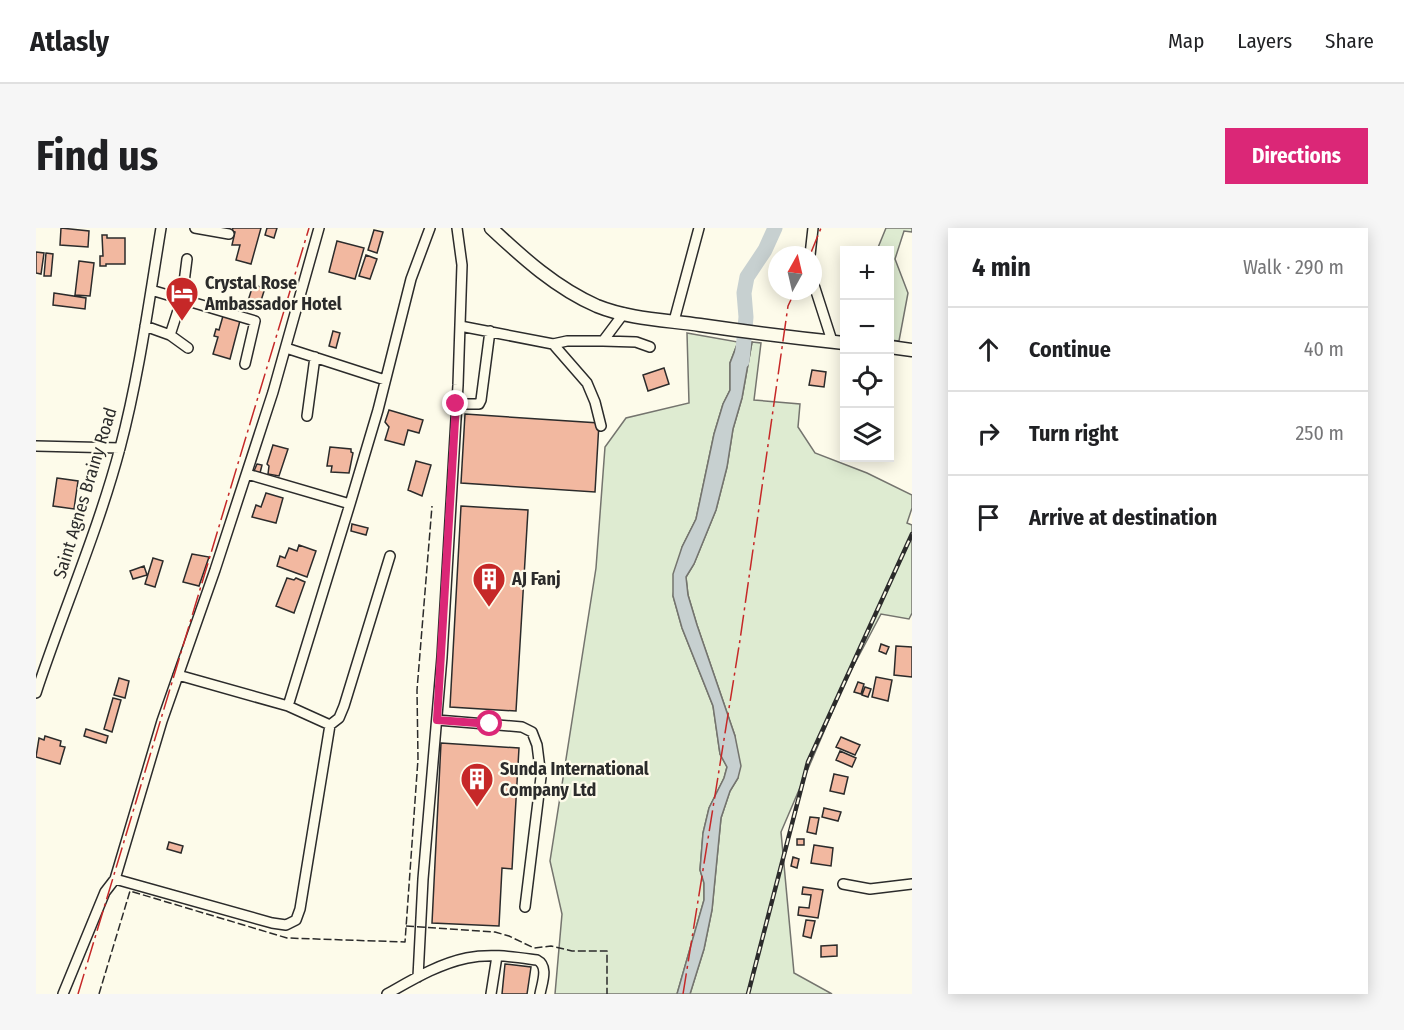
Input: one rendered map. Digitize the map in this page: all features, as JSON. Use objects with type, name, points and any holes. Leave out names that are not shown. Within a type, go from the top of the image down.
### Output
[{"type":"main road","points":[[491,228],[532,266],[558,284],[599,306],[624,313],[753,333],[838,342]]},
{"type":"main road","points":[[894,348],[912,350]]},
{"type":"street","name":"Saint Agnes Brainy Road","points":[[36,693],[56,632],[93,536],[120,448],[138,370],[161,228]]},
{"type":"street","points":[[195,228],[229,234]]},
{"type":"street","points":[[63,994],[105,892],[115,879],[178,675],[247,474],[286,348],[319,228]]},
{"type":"street","points":[[288,706],[350,504],[411,279],[430,228]]},
{"type":"street","points":[[418,977],[423,879],[437,720],[456,404],[462,265],[457,228]]},
{"type":"street","points":[[674,321],[699,228]]},
{"type":"street","points":[[811,246],[813,228]]},
{"type":"street","points":[[170,335],[182,298],[187,259]]},
{"type":"street","points":[[151,290],[255,321],[245,364]]},
{"type":"street","points":[[820,300],[838,342]]},
{"type":"street","points":[[603,341],[624,313]]},
{"type":"street","points":[[145,326],[170,335],[188,348]]},
{"type":"street","points":[[460,326],[554,344],[567,341],[636,342],[650,347]]},
{"type":"street","points":[[456,404],[475,405],[481,400],[490,331]]},
{"type":"street","points":[[554,344],[587,383],[601,426]]},
{"type":"street","points":[[286,348],[385,380]]},
{"type":"street","points":[[307,416],[315,357]]},
{"type":"street","points":[[36,446],[120,448]]},
{"type":"street","points":[[247,474],[350,504]]},
{"type":"street","points":[[115,879],[272,923],[286,925],[296,920],[300,909],[330,725],[339,718],[344,706],[390,556]]},
{"type":"street","points":[[178,675],[288,706],[330,725]]},
{"type":"street","points":[[437,720],[522,727],[532,732],[537,746],[541,777],[525,907]]},
{"type":"street","points":[[843,884],[870,889],[912,884]]},
{"type":"street","points":[[491,994],[497,956]]},
{"type":"street","points":[[387,994],[442,965],[469,958],[497,956],[537,960],[542,963],[544,968],[540,994]]},
{"type":"green space","points":[[886,228],[912,228],[912,232],[904,231],[895,259],[908,293],[899,341],[894,340],[894,246],[879,246]]},
{"type":"green space","points":[[687,333],[738,342],[730,363],[730,390],[714,434],[696,519],[682,547],[673,596],[682,628],[713,706],[720,754],[727,767],[709,808],[703,833],[700,870],[704,883],[704,900],[677,994],[555,994],[562,914],[550,861],[596,568],[605,447],[626,418],[689,403]]},
{"type":"green space","points":[[752,342],[761,343],[754,400],[800,404],[798,427],[815,453],[867,473],[912,495],[912,508],[907,523],[912,525],[912,613],[909,619],[881,614],[846,680],[781,832],[794,973],[832,994],[690,994],[704,949],[712,910],[721,818],[730,791],[738,778],[735,736],[697,625],[688,595],[686,577],[694,564],[716,510],[742,398]]},
{"type":"shaded area","points":[[738,342],[752,342],[727,467],[716,510],[694,564],[686,577],[688,595],[735,736],[741,766],[721,818],[712,910],[704,949],[690,994],[677,994],[704,900],[704,883],[700,870],[703,833],[709,808],[727,767],[720,754],[713,706],[682,628],[673,596],[673,574],[682,547],[696,519],[714,434],[730,390],[730,363]]},
{"type":"building","points":[[61,228],[89,231],[88,247],[60,245]]},
{"type":"building","points":[[233,228],[261,228],[251,264],[236,260],[240,245],[232,245],[235,232],[232,231]]},
{"type":"building","points":[[267,228],[277,228],[274,238],[265,235]]},
{"type":"building","points":[[374,230],[383,232],[377,253],[368,250]]},
{"type":"building","points":[[102,235],[107,235],[107,238],[125,238],[125,264],[100,266],[100,256],[103,256]]},
{"type":"building","points":[[337,241],[364,248],[355,279],[329,272]]},
{"type":"building","points":[[36,252],[44,253],[41,274],[36,273]]},
{"type":"building","points":[[46,253],[53,254],[51,276],[44,276]]},
{"type":"building","points":[[366,255],[377,259],[370,279],[359,276]]},
{"type":"building","points":[[79,261],[94,263],[90,296],[75,295]]},
{"type":"building","points":[[253,285],[265,288],[259,307],[247,304]]},
{"type":"building","points":[[54,293],[86,298],[85,309],[53,305]]},
{"type":"building","points":[[225,309],[242,313],[230,359],[213,354],[218,337],[214,336],[216,329],[219,330]]},
{"type":"building","points":[[333,331],[340,333],[336,348],[329,346]]},
{"type":"building","points":[[664,368],[669,384],[648,391],[643,375]]},
{"type":"building","points":[[812,370],[826,372],[824,387],[809,385]]},
{"type":"building","points":[[389,410],[423,420],[419,433],[408,430],[404,445],[385,440],[389,427],[385,422]]},
{"type":"building","points":[[465,414],[599,423],[595,492],[461,483]]},
{"type":"building","points":[[273,445],[288,449],[279,476],[268,474],[267,464]]},
{"type":"building","points":[[330,447],[351,449],[353,453],[349,473],[331,472],[332,466],[327,466]]},
{"type":"building","points":[[416,461],[431,465],[422,496],[408,490]]},
{"type":"building","points":[[257,464],[262,465],[260,473],[254,471]]},
{"type":"building","points":[[57,478],[78,481],[74,509],[53,506]]},
{"type":"building","points":[[266,493],[283,498],[276,523],[252,517],[256,505],[261,507]]},
{"type":"building","name":"AJ Fanj","points":[[461,506],[528,510],[516,711],[450,707]]},
{"type":"building","points":[[352,524],[368,528],[366,535],[351,531]]},
{"type":"building","points":[[299,545],[316,551],[307,577],[277,566],[280,556],[285,558],[289,548],[297,551]]},
{"type":"building","points":[[192,554],[209,557],[199,586],[183,582]]},
{"type":"building","points":[[153,558],[163,561],[155,587],[145,584]]},
{"type":"building","points":[[144,566],[147,575],[133,579],[130,571]]},
{"type":"building","points":[[287,578],[294,580],[296,578],[305,582],[294,613],[276,606]]},
{"type":"building","points":[[881,644],[889,647],[886,654],[879,651]]},
{"type":"building","points":[[896,646],[912,647],[912,677],[894,675]]},
{"type":"building","points":[[876,677],[892,680],[888,701],[872,697]]},
{"type":"building","points":[[119,678],[129,681],[125,698],[114,695]]},
{"type":"building","points":[[858,682],[864,684],[861,694],[854,692]]},
{"type":"building","points":[[865,687],[871,689],[868,697],[862,695]]},
{"type":"building","points":[[113,698],[121,700],[112,732],[104,729]]},
{"type":"building","points":[[86,729],[108,736],[106,743],[84,736]]},
{"type":"building","points":[[45,736],[61,741],[60,746],[65,747],[60,764],[36,757],[39,738],[44,740]]},
{"type":"building","points":[[841,737],[860,745],[855,755],[836,747]]},
{"type":"building","name":"Sunda International Company Ltd","points":[[441,743],[519,748],[512,869],[502,868],[499,926],[432,923]]},
{"type":"building","points":[[840,751],[856,758],[852,767],[836,760]]},
{"type":"building","points":[[834,774],[848,777],[844,794],[830,791]]},
{"type":"building","points":[[824,808],[841,812],[838,821],[822,817]]},
{"type":"building","points":[[810,817],[819,818],[816,834],[807,832]]},
{"type":"building","points":[[797,839],[804,839],[804,845],[797,845]]},
{"type":"building","points":[[169,842],[183,846],[181,853],[167,849]]},
{"type":"building","points":[[814,845],[833,848],[831,866],[811,863]]},
{"type":"building","points":[[793,857],[799,859],[797,868],[791,866]]},
{"type":"building","points":[[803,887],[823,890],[818,918],[798,915],[799,907],[809,908],[811,895],[802,894]]},
{"type":"building","points":[[806,920],[815,921],[811,938],[803,936]]},
{"type":"building","points":[[837,945],[837,956],[821,957],[821,946]]},
{"type":"building","points":[[505,964],[531,967],[527,994],[502,994]]},
{"type":"waterway","points":[[742,361],[746,317],[744,293],[747,277],[765,250],[775,228]]},
{"type":"railway","points":[[748,994],[808,762],[912,534]]},
{"type":"fence","points":[[99,994],[130,891],[287,938],[405,942],[418,759],[417,690],[432,506]]},
{"type":"fence","points":[[406,926],[495,932],[534,948],[551,946],[572,951],[607,951],[607,994]]},
{"type":"power","points":[[78,994],[309,228]]},
{"type":"power","points":[[814,246],[821,228]]},
{"type":"power","points":[[683,994],[740,640],[788,306],[791,300]]},
{"type":"place","name":"Crystal Rose Ambassador Hotel","points":[[182,322]]},
{"type":"place","name":"AJ Fanj","points":[[489,608]]},
{"type":"place","name":"Sunda International Company Ltd","points":[[477,808]]},
{"type":"route","points":[[456,404],[437,720],[490,724]]}]
